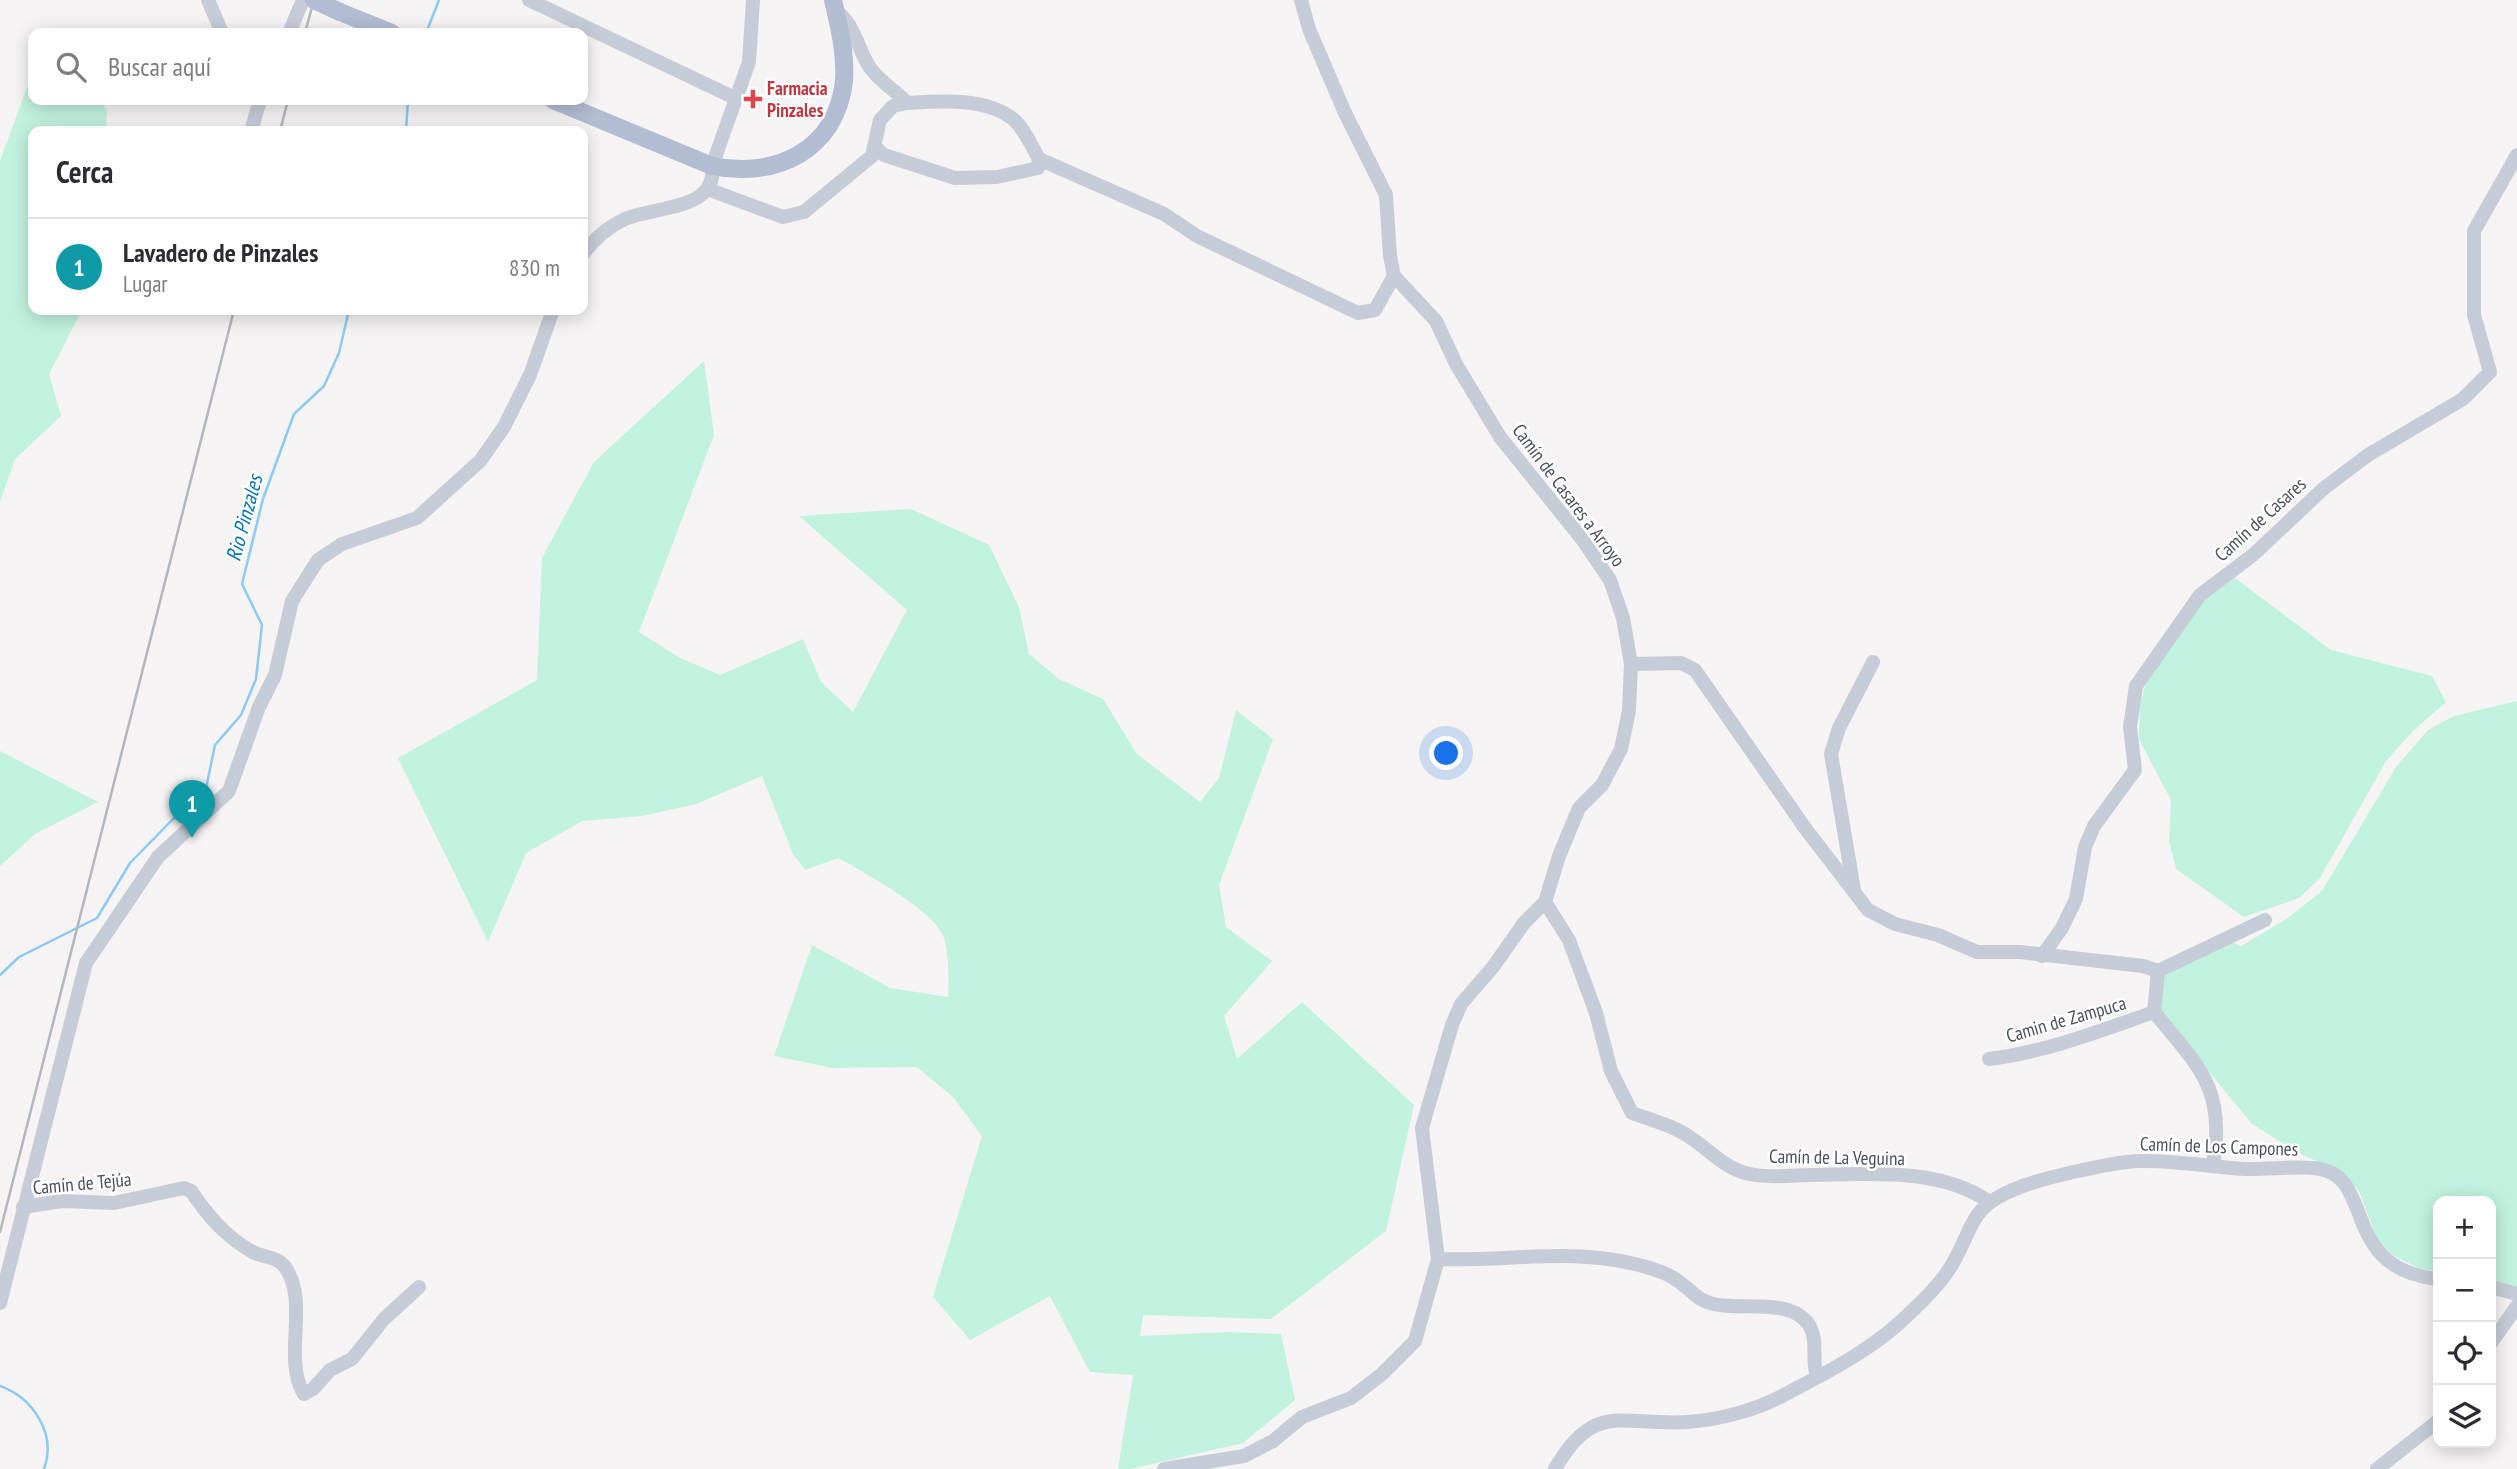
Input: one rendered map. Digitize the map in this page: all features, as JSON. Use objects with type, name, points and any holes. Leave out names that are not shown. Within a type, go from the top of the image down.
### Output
[{"type":"main road","points":[[314,0],[380,28]]},
{"type":"main road","points":[[565,105],[712,166],[734,171],[778,166],[809,148],[834,116],[844,81],[844,59],[834,5]]},
{"type":"street","points":[[208,0],[220,28]]},
{"type":"street","points":[[291,28],[303,0]]},
{"type":"street","points":[[529,0],[588,28]]},
{"type":"street","points":[[588,249],[605,230],[626,219],[688,202],[709,190],[714,178],[712,166],[749,62],[753,0]]},
{"type":"street","points":[[709,190],[783,217],[804,212],[872,156],[880,120],[893,106],[941,101],[996,108],[1014,120],[1039,159],[1164,214],[1197,236],[1358,313],[1375,310],[1394,276],[1390,256],[1387,195],[1345,113],[1310,29],[1301,0]]},
{"type":"street","points":[[834,5],[848,19],[874,74],[907,103]]},
{"type":"street","points":[[588,28],[737,99]]},
{"type":"street","points":[[252,126],[259,105]]},
{"type":"street","points":[[875,148],[884,155],[955,178],[997,177],[1038,168],[1039,159]]},
{"type":"street","name":"Camín de Casares","points":[[2042,956],[2062,928],[2076,899],[2085,848],[2094,826],[2135,770],[2130,727],[2136,686],[2200,595],[2253,555],[2323,489],[2368,455],[2463,399],[2490,372],[2474,315],[2474,231],[2517,155]]},
{"type":"street","name":"Camín de Casares a Arroyo","points":[[1164,1469],[1244,1456],[1273,1441],[1302,1417],[1350,1398],[1382,1374],[1415,1341],[1438,1259],[1422,1128],[1461,1004],[1493,967],[1524,923],[1545,901],[1559,856],[1579,808],[1602,785],[1620,749],[1629,712],[1631,664],[1623,618],[1610,580],[1582,538],[1500,437],[1456,364],[1436,321],[1394,276]]},
{"type":"street","points":[[0,1303],[86,963],[107,927],[158,857],[229,791],[259,707],[275,676],[292,601],[318,561],[327,552],[417,518],[480,461],[504,427],[530,375],[551,315]]},
{"type":"street","points":[[1854,892],[1831,754],[1839,728],[1873,662]]},
{"type":"street","points":[[1631,664],[1681,663],[1695,670],[1868,911],[1895,924],[1938,935],[1977,952],[2143,966],[2158,971],[2265,920]]},
{"type":"street","name":"Camín de La Veguina","points":[[1545,901],[1569,940],[1596,1013],[1611,1071],[1632,1113],[1690,1136],[1718,1160],[1745,1173],[1776,1176],[1874,1174],[1945,1182],[1973,1191],[1988,1202]]},
{"type":"street","points":[[2158,971],[2154,1012],[2199,1066],[2216,1104],[2217,1138],[2213,1165]]},
{"type":"street","name":"Camin de Zampuca","points":[[1989,1059],[2016,1056],[2154,1012]]},
{"type":"street","name":"Camín de Los Campones","points":[[1988,1202],[2018,1188],[2140,1161],[2320,1169],[2340,1176],[2351,1191],[2366,1236],[2378,1253],[2396,1266],[2421,1277],[2433,1278]]},
{"type":"street","name":"Camín de Tejúa","points":[[23,1207],[62,1201],[114,1203],[184,1188],[191,1191],[203,1210],[229,1237],[251,1252],[277,1259],[285,1266],[294,1299],[297,1362],[300,1387],[304,1394],[313,1389],[330,1370],[352,1359],[384,1320],[419,1287]]},
{"type":"street","points":[[1555,1469],[1579,1434],[1602,1422],[1620,1419],[1686,1422],[1711,1419],[1780,1398],[1866,1350],[1912,1312],[1952,1264],[1976,1215],[1988,1202]]},
{"type":"street","points":[[1438,1259],[1474,1261],[1537,1255],[1605,1258],[1640,1265],[1677,1279],[1698,1297],[1713,1304],[1784,1310],[1799,1315],[1809,1325],[1814,1339],[1817,1377]]},
{"type":"street","points":[[2496,1288],[2517,1294]]},
{"type":"street","points":[[2496,1336],[2517,1306]]},
{"type":"street","points":[[2377,1469],[2433,1425]]},
{"type":"green space","points":[[28,85],[28,105],[103,105],[107,110],[106,126],[28,126],[28,315],[79,315],[49,374],[61,416],[15,459],[0,502],[0,161]]},
{"type":"green space","points":[[704,361],[714,435],[639,632],[680,658],[720,675],[803,639],[821,682],[853,712],[907,610],[799,516],[911,509],[989,545],[1019,607],[1029,654],[1059,679],[1103,699],[1137,754],[1200,802],[1219,778],[1236,710],[1273,739],[1219,885],[1226,927],[1272,961],[1224,1016],[1237,1059],[1302,1002],[1414,1105],[1386,1231],[1271,1319],[1143,1315],[1140,1336],[1230,1332],[1281,1334],[1295,1400],[1243,1443],[1130,1469],[1118,1469],[1133,1375],[1090,1372],[1050,1296],[970,1340],[933,1297],[982,1136],[953,1097],[917,1067],[833,1068],[774,1056],[812,945],[890,988],[948,997],[948,960],[944,938],[928,916],[914,905],[838,858],[805,870],[793,854],[762,776],[696,804],[642,816],[582,821],[526,853],[488,942],[398,758],[537,680],[542,558],[594,462]]},
{"type":"green space","points":[[2235,578],[2331,650],[2432,676],[2446,702],[2414,730],[2386,761],[2320,878],[2299,898],[2244,917],[2176,869],[2169,841],[2171,800],[2139,739],[2140,706],[2147,679],[2203,600]]},
{"type":"green space","points":[[2517,701],[2517,1288],[2496,1282],[2496,1196],[2433,1196],[2433,1270],[2420,1269],[2391,1254],[2377,1238],[2359,1191],[2341,1172],[2296,1152],[2251,1123],[2158,1009],[2162,975],[2231,942],[2241,946],[2285,920],[2322,891],[2396,767],[2428,730],[2454,716]]},
{"type":"green space","points":[[0,751],[98,802],[35,834],[0,866]]},
{"type":"waterway","name":"Rio Pinzales","points":[[428,28],[439,0]]},
{"type":"waterway","name":"Rio Pinzales","points":[[406,126],[408,105]]},
{"type":"waterway","name":"Rio Pinzales","points":[[0,975],[19,957],[97,918],[130,863],[176,816],[205,793],[215,745],[241,715],[256,679],[262,625],[242,584],[263,499],[294,414],[324,386],[339,353],[348,315]]},
{"type":"waterway","name":"Rio Pinzales","points":[[0,1386],[23,1399],[39,1419],[47,1443],[44,1469]]},
{"type":"railway","points":[[306,28],[314,0]]},
{"type":"railway","points":[[281,126],[287,105]]},
{"type":"railway","points":[[0,1232],[233,315]]},
{"type":"place","name":"Farmacia Pinzales","points":[[753,99]]},
{"type":"place","name":"Lavadero de Pinzales","points":[[192,838]]}]
